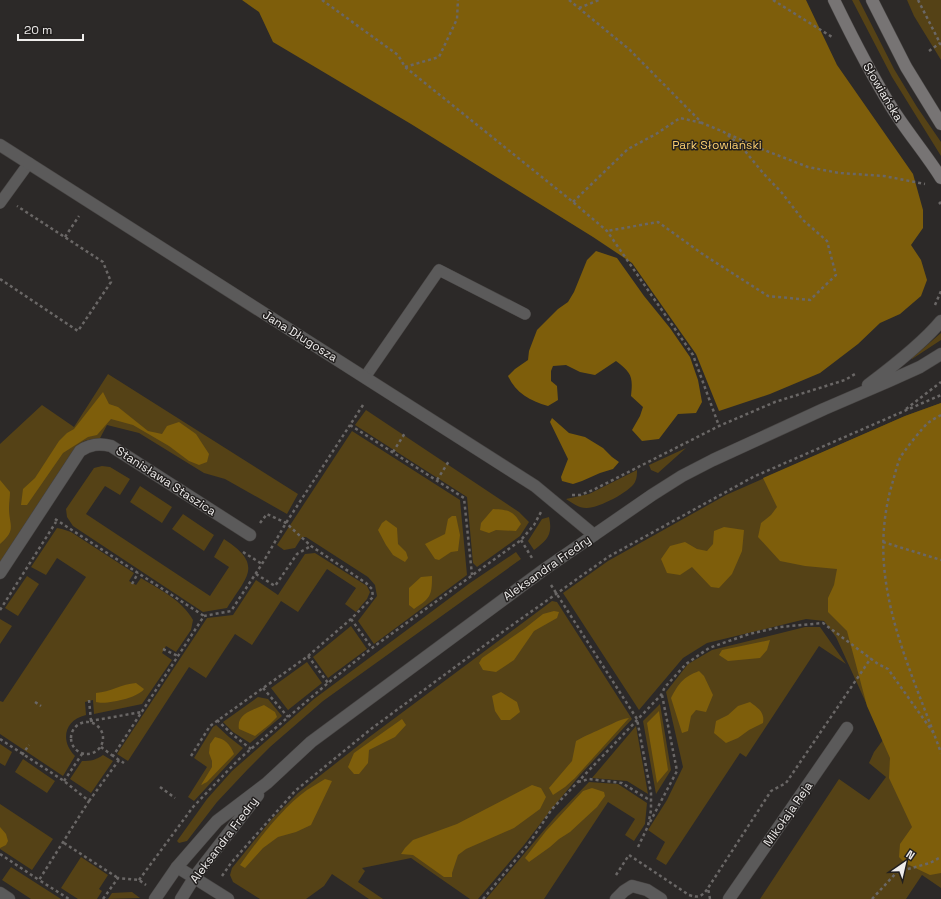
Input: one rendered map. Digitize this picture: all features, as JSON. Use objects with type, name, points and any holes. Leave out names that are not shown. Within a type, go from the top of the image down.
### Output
[{"type":"main road","name":"Słowiańska","points":[[834,0],[866,63],[892,108],[941,178]]},
{"type":"main road","points":[[872,0],[909,71],[941,124]]},
{"type":"street","name":"Jana Długosza","points":[[0,145],[535,486],[594,535]]},
{"type":"street","name":"Aleksandra Fredry","points":[[854,396],[887,371],[941,321]]},
{"type":"street","name":"Aleksandra Fredry","points":[[157,896],[177,867],[217,821],[267,783],[311,742],[542,571],[594,535],[682,476],[713,460],[920,367],[941,354]]},
{"type":"street","name":"Stanisława Staszica","points":[[0,573],[80,451],[87,447],[102,444],[111,446],[250,535]]},
{"type":"street","name":"Mikołaja Reja","points":[[729,899],[847,728]]},
{"type":"street","name":"Aleksandra Fredry","points":[[182,899],[195,878],[267,783]]},
{"type":"street","points":[[177,867],[228,899]]},
{"type":"street","points":[[616,899],[632,886],[647,890],[661,899]]},
{"type":"street","points":[[0,893],[8,899]]},
{"type":"lane","points":[[2,200],[29,163]]},
{"type":"lane","points":[[365,377],[439,270],[525,314]]},
{"type":"path","points":[[322,0],[398,55],[405,67],[607,231],[694,355],[719,426]]},
{"type":"path","points":[[405,67],[439,57],[457,19],[458,0]]},
{"type":"path","points":[[569,0],[630,50],[702,123]]},
{"type":"path","points":[[579,8],[599,0]]},
{"type":"path","points":[[773,0],[833,37]]},
{"type":"path","points":[[918,0],[941,43],[929,51]]},
{"type":"path","points":[[573,202],[628,149],[656,134],[680,118],[702,123],[808,167],[839,173],[884,176],[925,184]]},
{"type":"path","points":[[607,231],[658,222],[701,253],[768,296],[810,300],[836,275],[828,242],[803,220],[782,193],[741,146],[724,132]]},
{"type":"path","points":[[0,279],[78,331],[111,282],[103,262],[65,237],[2,200]]},
{"type":"path","points":[[65,237],[77,218]]},
{"type":"path","points":[[902,412],[941,382]]},
{"type":"path","points":[[212,889],[231,864],[295,791],[371,729],[608,556],[753,477],[941,395]]},
{"type":"path","points":[[42,510],[204,616],[231,611],[363,405]]},
{"type":"path","points":[[941,415],[928,423],[900,457],[887,501],[883,542],[885,583],[897,634],[941,753]]},
{"type":"path","points":[[350,425],[464,498],[472,575]]},
{"type":"path","points":[[393,452],[405,433]]},
{"type":"path","points":[[437,480],[449,461]]},
{"type":"path","points":[[191,756],[210,726],[308,656],[351,619],[373,597],[372,589],[366,583],[311,546],[286,523],[267,514],[250,535]]},
{"type":"path","points":[[0,610],[57,520]]},
{"type":"path","points":[[521,540],[637,719],[651,793],[651,810],[648,826]]},
{"type":"path","points":[[883,542],[941,560]]},
{"type":"path","points":[[256,574],[275,586],[297,554],[311,546]]},
{"type":"path","points":[[132,584],[138,573]]},
{"type":"path","points":[[113,756],[204,616]]},
{"type":"path","points":[[351,619],[372,648]]},
{"type":"path","points":[[483,899],[528,845],[552,810],[637,719],[662,695],[665,687],[686,664],[709,648],[749,634],[780,627],[823,623],[888,669],[935,735]]},
{"type":"path","points":[[163,649],[178,656]]},
{"type":"path","points":[[308,656],[328,683]]},
{"type":"path","points":[[710,899],[708,888],[771,791],[786,783],[871,658]]},
{"type":"path","points":[[263,688],[288,717]]},
{"type":"path","points":[[638,847],[677,771],[662,695]]},
{"type":"path","points":[[89,700],[91,721],[100,728],[103,732],[104,738],[101,747],[95,752],[90,754],[82,754],[72,745],[71,735],[76,726],[85,722],[91,721],[142,712]]},
{"type":"path","points":[[35,702],[41,706]]},
{"type":"path","points":[[217,720],[251,749]]},
{"type":"path","points":[[0,739],[22,755],[64,781],[89,801]]},
{"type":"path","points":[[22,755],[28,745]]},
{"type":"path","points":[[101,747],[124,763]]},
{"type":"path","points":[[64,781],[82,754]]},
{"type":"path","points":[[40,880],[89,801],[119,760]]},
{"type":"path","points":[[578,782],[589,779],[622,784],[651,801]]},
{"type":"path","points":[[160,787],[175,798]]},
{"type":"path","points":[[64,843],[118,878],[139,880],[157,896]]},
{"type":"path","points":[[0,854],[69,899]]},
{"type":"path","points":[[872,899],[897,872],[930,863],[941,857]]},
{"type":"path","points":[[103,899],[118,878]]},
{"type":"shaded area","points":[[852,0],[859,0],[894,69],[917,107],[941,142],[941,156],[892,77]]},
{"type":"shaded area","points":[[907,0],[941,0],[941,60],[914,16]]},
{"type":"shaded area","points":[[941,333],[941,340],[912,359],[912,358]]},
{"type":"shaded area","points":[[108,374],[298,494],[287,514],[225,479],[204,473],[139,433],[107,425],[99,440],[85,441],[74,449],[0,562],[0,444],[42,405],[74,427]]},
{"type":"shaded area","points":[[941,403],[941,888],[922,875],[906,899],[760,899],[839,779],[869,800],[886,777],[869,763],[874,752],[883,740],[836,637],[824,621],[806,619],[707,643],[683,658],[639,710],[563,593],[608,561],[726,495],[905,416]]},
{"type":"shaded area","points":[[366,410],[519,512],[529,522],[520,536],[477,567],[473,563],[467,497],[355,425]]},
{"type":"shaded area","points":[[352,431],[460,500],[467,575],[374,644],[358,621],[377,596],[375,585],[368,577],[306,537],[302,537],[295,548],[284,550],[277,545]]},
{"type":"shaded area","points":[[686,448],[658,473],[651,470],[649,465]]},
{"type":"shaded area","points":[[102,466],[110,467],[130,479],[120,495],[105,486],[86,514],[210,596],[229,567],[214,557],[224,539],[244,556],[248,564],[248,571],[241,587],[227,608],[203,612],[73,526],[67,517],[66,509],[94,468]]},
{"type":"shaded area","points":[[637,470],[636,479],[632,486],[620,495],[598,506],[583,508],[566,499],[589,494]]},
{"type":"shaded area","points":[[140,486],[172,507],[162,523],[130,502]]},
{"type":"shaded area","points":[[183,514],[214,535],[204,551],[172,529]]},
{"type":"shaded area","points":[[549,517],[550,528],[548,536],[546,540],[534,550],[528,541],[542,519]]},
{"type":"shaded area","points":[[57,528],[71,532],[134,573],[129,581],[136,585],[141,578],[170,596],[183,607],[193,620],[191,630],[176,652],[166,646],[162,653],[172,660],[142,704],[94,714],[93,700],[85,702],[86,715],[73,721],[67,732],[67,744],[75,756],[63,776],[0,734],[0,701],[3,702],[86,577],[57,558],[46,575],[31,567]]},
{"type":"shaded area","points":[[516,552],[521,559],[323,701],[270,747],[248,769],[217,802],[187,841],[179,843],[177,841],[207,799],[232,771],[314,699],[470,583]]},
{"type":"shaded area","points":[[315,553],[367,586],[370,592],[367,599],[356,612],[345,604],[356,588],[327,569],[298,612],[281,601],[252,645],[235,634],[206,678],[189,667],[128,761],[117,754],[207,618],[233,615],[256,580],[278,595],[305,554]]},
{"type":"shaded area","points":[[27,576],[39,584],[18,616],[5,608]]},
{"type":"shaded area","points":[[552,601],[557,602],[632,719],[580,775],[524,845],[478,899],[470,899],[411,858],[362,868],[365,871],[358,882],[383,899],[369,899],[332,874],[324,886],[306,899],[260,899],[233,882],[230,875],[232,868],[272,819],[298,793],[368,738]]},
{"type":"shaded area","points":[[0,619],[12,626],[0,644]]},
{"type":"shaded area","points":[[351,626],[367,649],[328,678],[313,657]]},
{"type":"shaded area","points":[[805,627],[820,627],[846,664],[819,646],[746,757],[740,753],[666,865],[656,859],[665,842],[648,830],[667,800],[683,767],[666,692],[688,664],[712,650]]},
{"type":"shaded area","points":[[307,662],[322,683],[288,710],[271,688]]},
{"type":"shaded area","points":[[258,697],[268,699],[282,716],[250,743],[233,732],[223,722]]},
{"type":"shaded area","points":[[660,704],[671,770],[656,794],[643,721]]},
{"type":"shaded area","points":[[216,725],[243,748],[194,801],[188,797],[207,767],[194,758],[213,727]]},
{"type":"shaded area","points":[[636,726],[648,794],[627,781],[592,778]]},
{"type":"shaded area","points":[[0,744],[12,752],[5,766],[0,763]]},
{"type":"shaded area","points":[[103,755],[113,761],[91,793],[70,779],[82,761],[93,760]]},
{"type":"shaded area","points":[[23,759],[55,781],[47,793],[15,772]]},
{"type":"shaded area","points":[[589,782],[618,784],[647,803],[645,824],[634,841],[625,835],[635,819],[608,802],[544,899],[486,899],[556,816]]},
{"type":"shaded area","points":[[0,804],[53,839],[32,870],[0,849]]},
{"type":"shaded area","points":[[81,857],[108,875],[99,889],[102,891],[97,899],[78,899],[61,888]]},
{"type":"shaded area","points":[[11,867],[61,899],[31,899],[2,880]]},
{"type":"shaded area","points":[[132,892],[140,898],[108,899],[112,893]]},
{"type":"green space","name":"Park Słowiański","points":[[242,0],[806,0],[837,65],[913,174],[923,210],[923,228],[911,245],[921,260],[927,280],[921,296],[900,314],[880,323],[858,344],[820,373],[770,394],[719,411],[696,354],[632,263],[593,237],[411,124],[273,42],[259,12]]},
{"type":"green space","points":[[596,251],[617,258],[690,357],[698,380],[702,402],[696,413],[678,414],[659,439],[642,441],[632,430],[643,407],[631,396],[632,384],[628,372],[616,361],[595,375],[580,372],[566,365],[553,366],[551,371],[551,381],[557,386],[558,400],[548,406],[535,402],[524,396],[511,382],[508,376],[528,360],[529,351],[537,330],[558,309],[568,302],[574,292],[587,260]]},
{"type":"green space","points":[[103,392],[109,404],[118,407],[148,431],[162,434],[167,426],[179,422],[196,434],[209,454],[207,462],[199,465],[189,461],[169,446],[133,425],[111,419],[97,435],[88,437],[63,453],[27,505],[21,505],[23,489],[35,478],[59,441],[67,433],[74,429]]},
{"type":"green space","points":[[941,403],[941,873],[930,875],[905,863],[899,857],[900,844],[912,827],[889,778],[890,758],[867,706],[847,631],[828,612],[828,598],[834,585],[837,569],[805,566],[780,561],[758,537],[761,523],[771,515],[777,507],[763,478],[905,416]]},
{"type":"green space","points":[[552,418],[569,433],[585,437],[603,448],[619,462],[613,469],[573,484],[562,481],[561,477],[568,459],[550,422]]},
{"type":"green space","points":[[0,480],[10,492],[9,508],[11,527],[9,535],[0,544]]},
{"type":"green space","points":[[493,509],[506,510],[513,513],[521,524],[516,531],[496,530],[489,533],[480,530],[481,523]]},
{"type":"green space","points":[[452,516],[456,516],[460,535],[458,551],[451,552],[439,560],[435,559],[425,544],[445,534],[448,519]]},
{"type":"green space","points":[[386,520],[397,528],[398,544],[406,552],[408,558],[405,562],[393,555],[378,530],[382,523]]},
{"type":"green space","points":[[724,527],[744,530],[742,551],[732,574],[719,588],[711,587],[692,567],[680,575],[667,573],[661,559],[670,546],[685,542],[697,549],[707,551],[713,544],[714,531]]},
{"type":"green space","points":[[432,576],[431,593],[424,602],[414,609],[409,605],[409,588],[421,577]]},
{"type":"green space","points":[[554,611],[559,612],[557,618],[534,631],[514,660],[496,672],[483,670],[479,663],[482,658],[543,614]]},
{"type":"green space","points":[[770,640],[767,650],[760,658],[728,661],[719,655],[722,650]]},
{"type":"green space","points":[[699,671],[704,676],[713,695],[706,712],[696,710],[691,716],[688,731],[682,733],[671,698],[676,688],[682,681]]},
{"type":"green space","points":[[136,683],[144,689],[129,698],[114,702],[96,702],[96,693]]},
{"type":"green space","points":[[501,692],[517,702],[520,712],[510,720],[501,720],[495,711],[492,696]]},
{"type":"green space","points":[[750,702],[762,713],[763,723],[749,730],[738,738],[726,743],[714,733],[716,721],[728,715],[738,706]]},
{"type":"green space","points":[[264,705],[275,712],[277,717],[270,724],[255,736],[239,729],[240,720],[246,713]]},
{"type":"green space","points":[[659,711],[668,770],[657,783],[647,723]]},
{"type":"green space","points":[[629,718],[575,778],[553,795],[549,788],[572,761],[576,741],[616,722]]},
{"type":"green space","points":[[402,719],[406,725],[395,737],[369,750],[368,763],[359,774],[354,774],[348,767],[354,753]]},
{"type":"green space","points":[[215,737],[227,742],[234,754],[207,782],[201,785],[212,767],[212,761],[209,753],[210,744]]},
{"type":"green space","points":[[325,779],[332,781],[311,825],[296,832],[278,837],[263,848],[245,868],[240,865],[280,815],[298,797]]},
{"type":"green space","points":[[532,785],[541,788],[546,797],[540,809],[514,828],[466,849],[458,855],[452,877],[444,877],[413,855],[401,854],[413,840],[457,824]]},
{"type":"green space","points":[[592,788],[604,792],[605,796],[597,807],[570,832],[529,862],[525,858],[546,831],[583,791]]},
{"type":"green space","points":[[0,827],[6,834],[8,841],[6,845],[0,848]]}]
